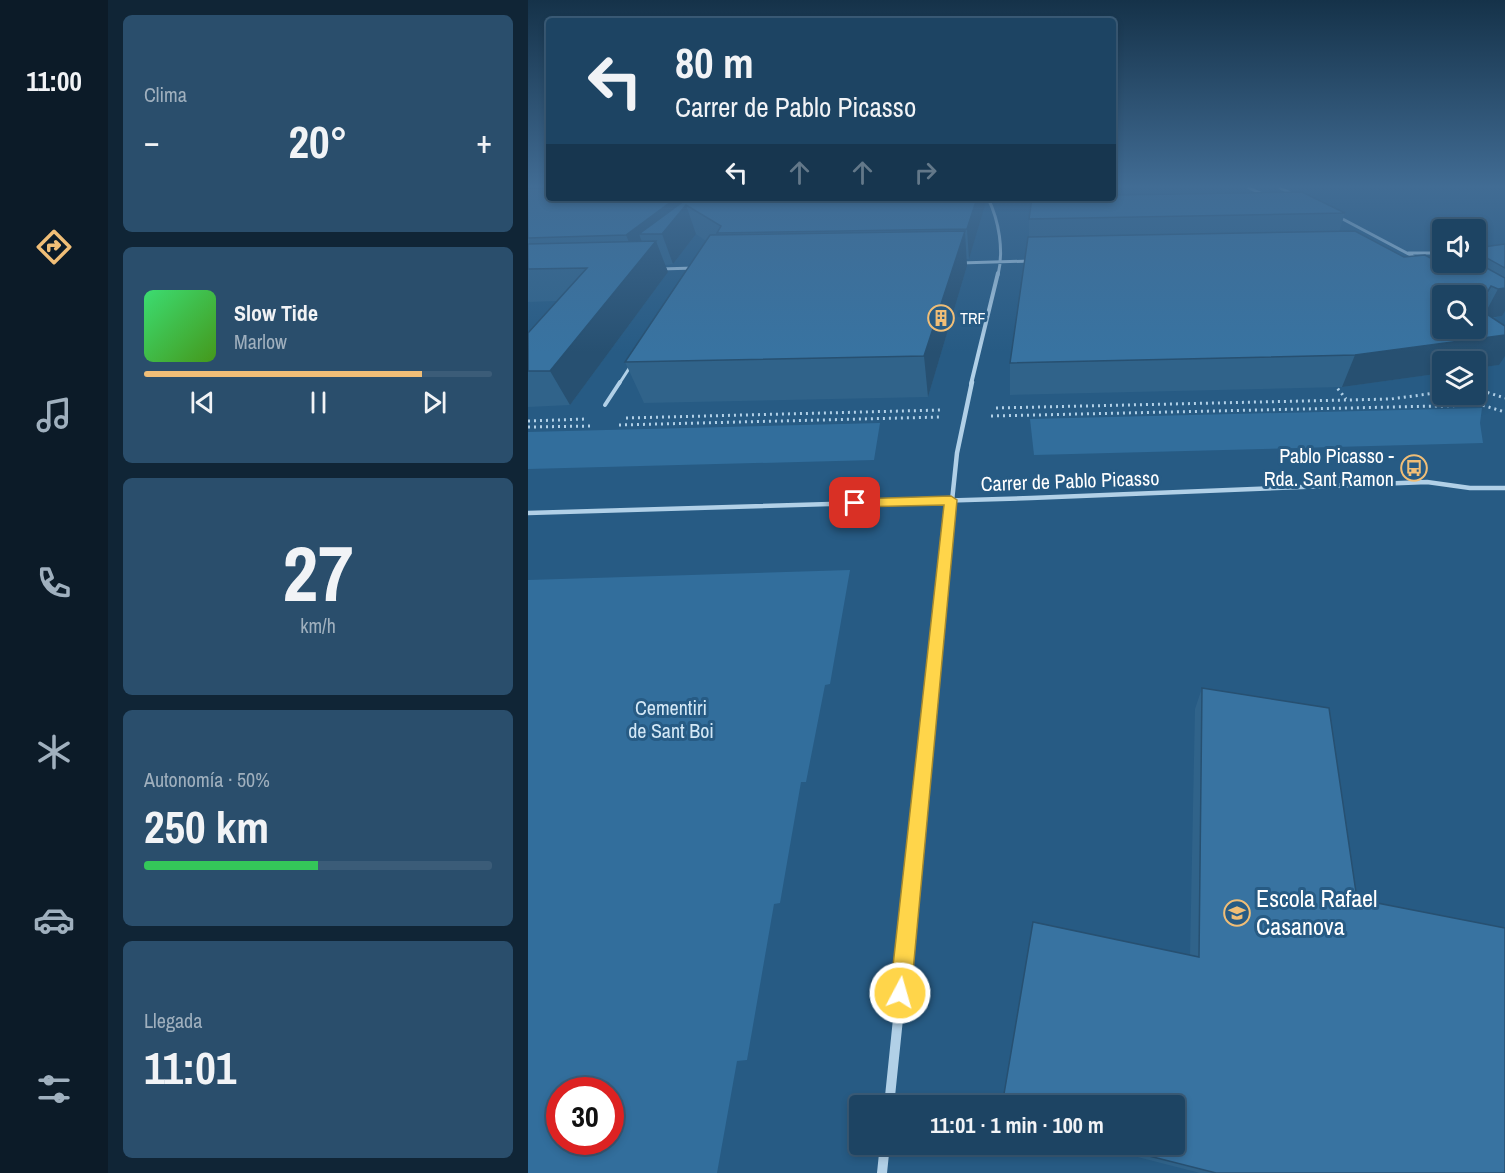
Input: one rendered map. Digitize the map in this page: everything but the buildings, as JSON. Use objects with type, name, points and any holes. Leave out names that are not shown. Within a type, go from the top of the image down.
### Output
[{"type":"street","points":[[890,1095],[951,500],[963,417],[1001,262],[999,243]]},
{"type":"street","points":[[1389,243],[1430,266]]},
{"type":"street","points":[[1407,252],[1432,253]]},
{"type":"street","points":[[949,263],[1036,261]]},
{"type":"street","points":[[651,269],[698,268]]},
{"type":"street","name":"Carrer de Pablo Picasso","points":[[528,513],[1427,482],[1470,488],[1505,488]]},
{"type":"street","points":[[882,1173],[884,1155]]},
{"type":"lane","points":[[692,276],[698,268]]},
{"type":"lane","points":[[605,405],[632,365]]},
{"type":"path","points":[[1338,381],[1332,382],[1347,399]]},
{"type":"path","points":[[1486,391],[1505,398]]},
{"type":"path","points":[[996,408],[1391,399],[1432,393]]},
{"type":"path","points":[[994,416],[1482,405],[1505,412]]},
{"type":"path","points":[[619,418],[946,410]]},
{"type":"path","points":[[614,425],[944,417]]},
{"type":"path","points":[[528,421],[595,419]]},
{"type":"path","points":[[528,428],[603,426]]},
{"type":"green space","points":[[1482,408],[1480,423],[1483,443],[1034,455],[1030,419]]},
{"type":"green space","points":[[880,423],[874,460],[528,469],[528,432]]},
{"type":"green space","name":"Cementiri de Sant Boi","points":[[850,570],[830,684],[825,685],[806,782],[801,782],[780,903],[774,904],[747,1060],[737,1061],[717,1173],[528,1173],[528,580]]},
{"type":"place","name":"TRF","points":[[941,318]]},
{"type":"place","name":"Pablo Picasso - Rda. Sant Ramon","points":[[1414,468]]},
{"type":"place","name":"Escola Rafael Casanova","points":[[1237,913]]},
{"type":"route","points":[[855,503],[951,500],[900,993]]}]
